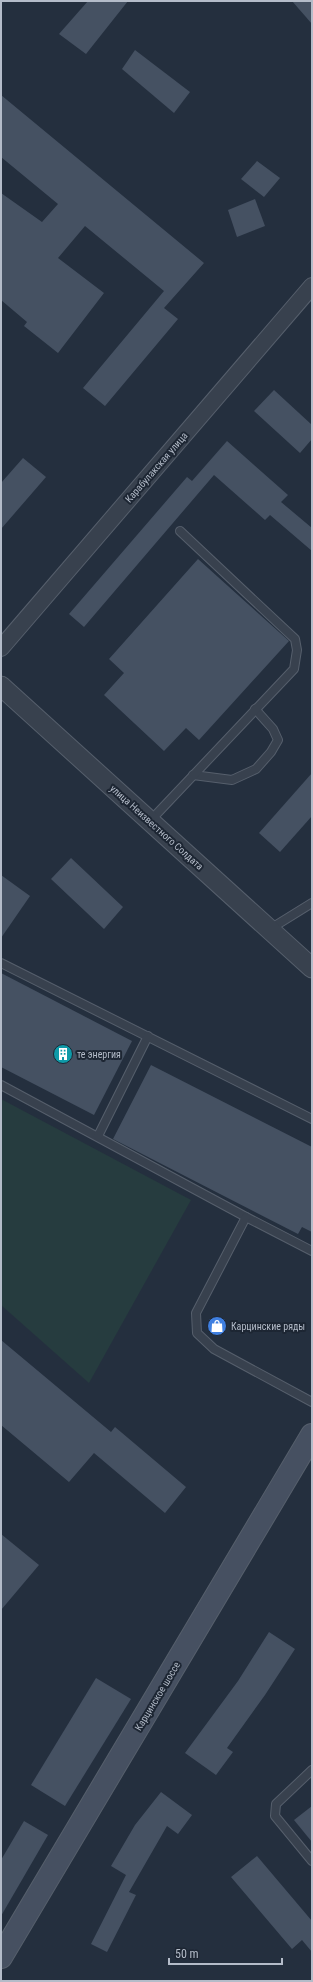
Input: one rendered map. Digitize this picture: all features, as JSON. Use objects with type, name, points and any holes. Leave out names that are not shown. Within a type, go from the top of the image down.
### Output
[{"type":"main road","name":"Карцинское шоссе","points":[[1,1957],[312,1436]]},
{"type":"street","name":"Карабулакская улица","points":[[1,648],[312,286]]},
{"type":"street","name":"улица Неизвестного Солдата","points":[[1,686],[312,968]]},
{"type":"lane","points":[[150,821],[294,669],[297,650],[295,639],[180,531]]},
{"type":"lane","points":[[193,775],[232,780],[256,769],[272,752],[278,740],[273,729],[255,709]]},
{"type":"lane","points":[[270,929],[312,903]]},
{"type":"lane","points":[[1,963],[312,1119]]},
{"type":"lane","points":[[98,1136],[148,1036]]},
{"type":"lane","points":[[1,1085],[98,1136],[246,1218],[312,1251]]},
{"type":"lane","points":[[246,1218],[196,1313],[197,1333],[214,1349],[312,1402]]},
{"type":"lane","points":[[312,1770],[276,1804],[275,1816],[312,1861]]},
{"type":"green space","points":[[1,1099],[191,1200],[89,1383],[1,1305]]},
{"type":"building","points":[[88,1],[128,1],[86,54],[59,34]]},
{"type":"building","points":[[292,1],[312,1],[312,24]]},
{"type":"building","points":[[135,50],[190,92],[174,113],[122,69]]},
{"type":"building","points":[[1,95],[204,263],[164,308],[178,319],[105,406],[83,388],[164,291],[85,226],[58,258],[104,293],[58,353],[24,326],[27,322],[1,300],[1,193],[42,222],[58,204],[1,157]]},
{"type":"building","points":[[257,161],[280,178],[264,197],[241,179]]},
{"type":"building","points":[[255,199],[265,226],[237,237],[228,210]]},
{"type":"building","points":[[274,390],[312,425],[312,439],[300,453],[254,411]]},
{"type":"building","points":[[227,441],[288,495],[281,502],[312,528],[312,551],[270,515],[265,520],[214,475],[84,627],[69,614],[187,477],[192,481]]},
{"type":"building","points":[[23,458],[46,477],[1,529],[1,483]]},
{"type":"building","points":[[198,559],[289,641],[199,740],[186,728],[164,751],[104,695],[124,673],[109,659]]},
{"type":"building","points":[[312,773],[312,816],[280,852],[259,833]]},
{"type":"building","points":[[71,858],[123,907],[104,929],[51,879]]},
{"type":"building","points":[[1,875],[30,896],[1,938]]},
{"type":"building","name":"те энергия","points":[[1,973],[132,1041],[94,1115],[1,1067]]},
{"type":"building","points":[[151,1065],[312,1147],[312,1232],[302,1227],[298,1234],[113,1139]]},
{"type":"building","points":[[1,1340],[111,1432],[115,1427],[186,1487],[165,1513],[94,1453],[69,1482],[1,1425]]},
{"type":"building","points":[[1,1534],[39,1565],[1,1610]]},
{"type":"building","points":[[269,1632],[295,1649],[265,1695],[227,1748],[233,1752],[216,1775],[185,1753],[238,1681]]},
{"type":"building","points":[[96,1678],[131,1699],[65,1806],[31,1785]]},
{"type":"building","points":[[161,1792],[192,1815],[178,1834],[167,1826],[129,1892],[136,1895],[107,1952],[91,1944],[126,1875],[111,1866],[135,1825]]},
{"type":"building","points":[[312,1806],[312,1842],[294,1820]]},
{"type":"building","points":[[24,1821],[48,1835],[1,1916],[1,1860]]},
{"type":"building","points":[[257,1856],[312,1921],[312,1952],[302,1940],[292,1949],[231,1877]]},
{"type":"place","name":"те энергия","points":[[63,1054]]},
{"type":"place","name":"Карцинские ряды","points":[[217,1326]]}]
